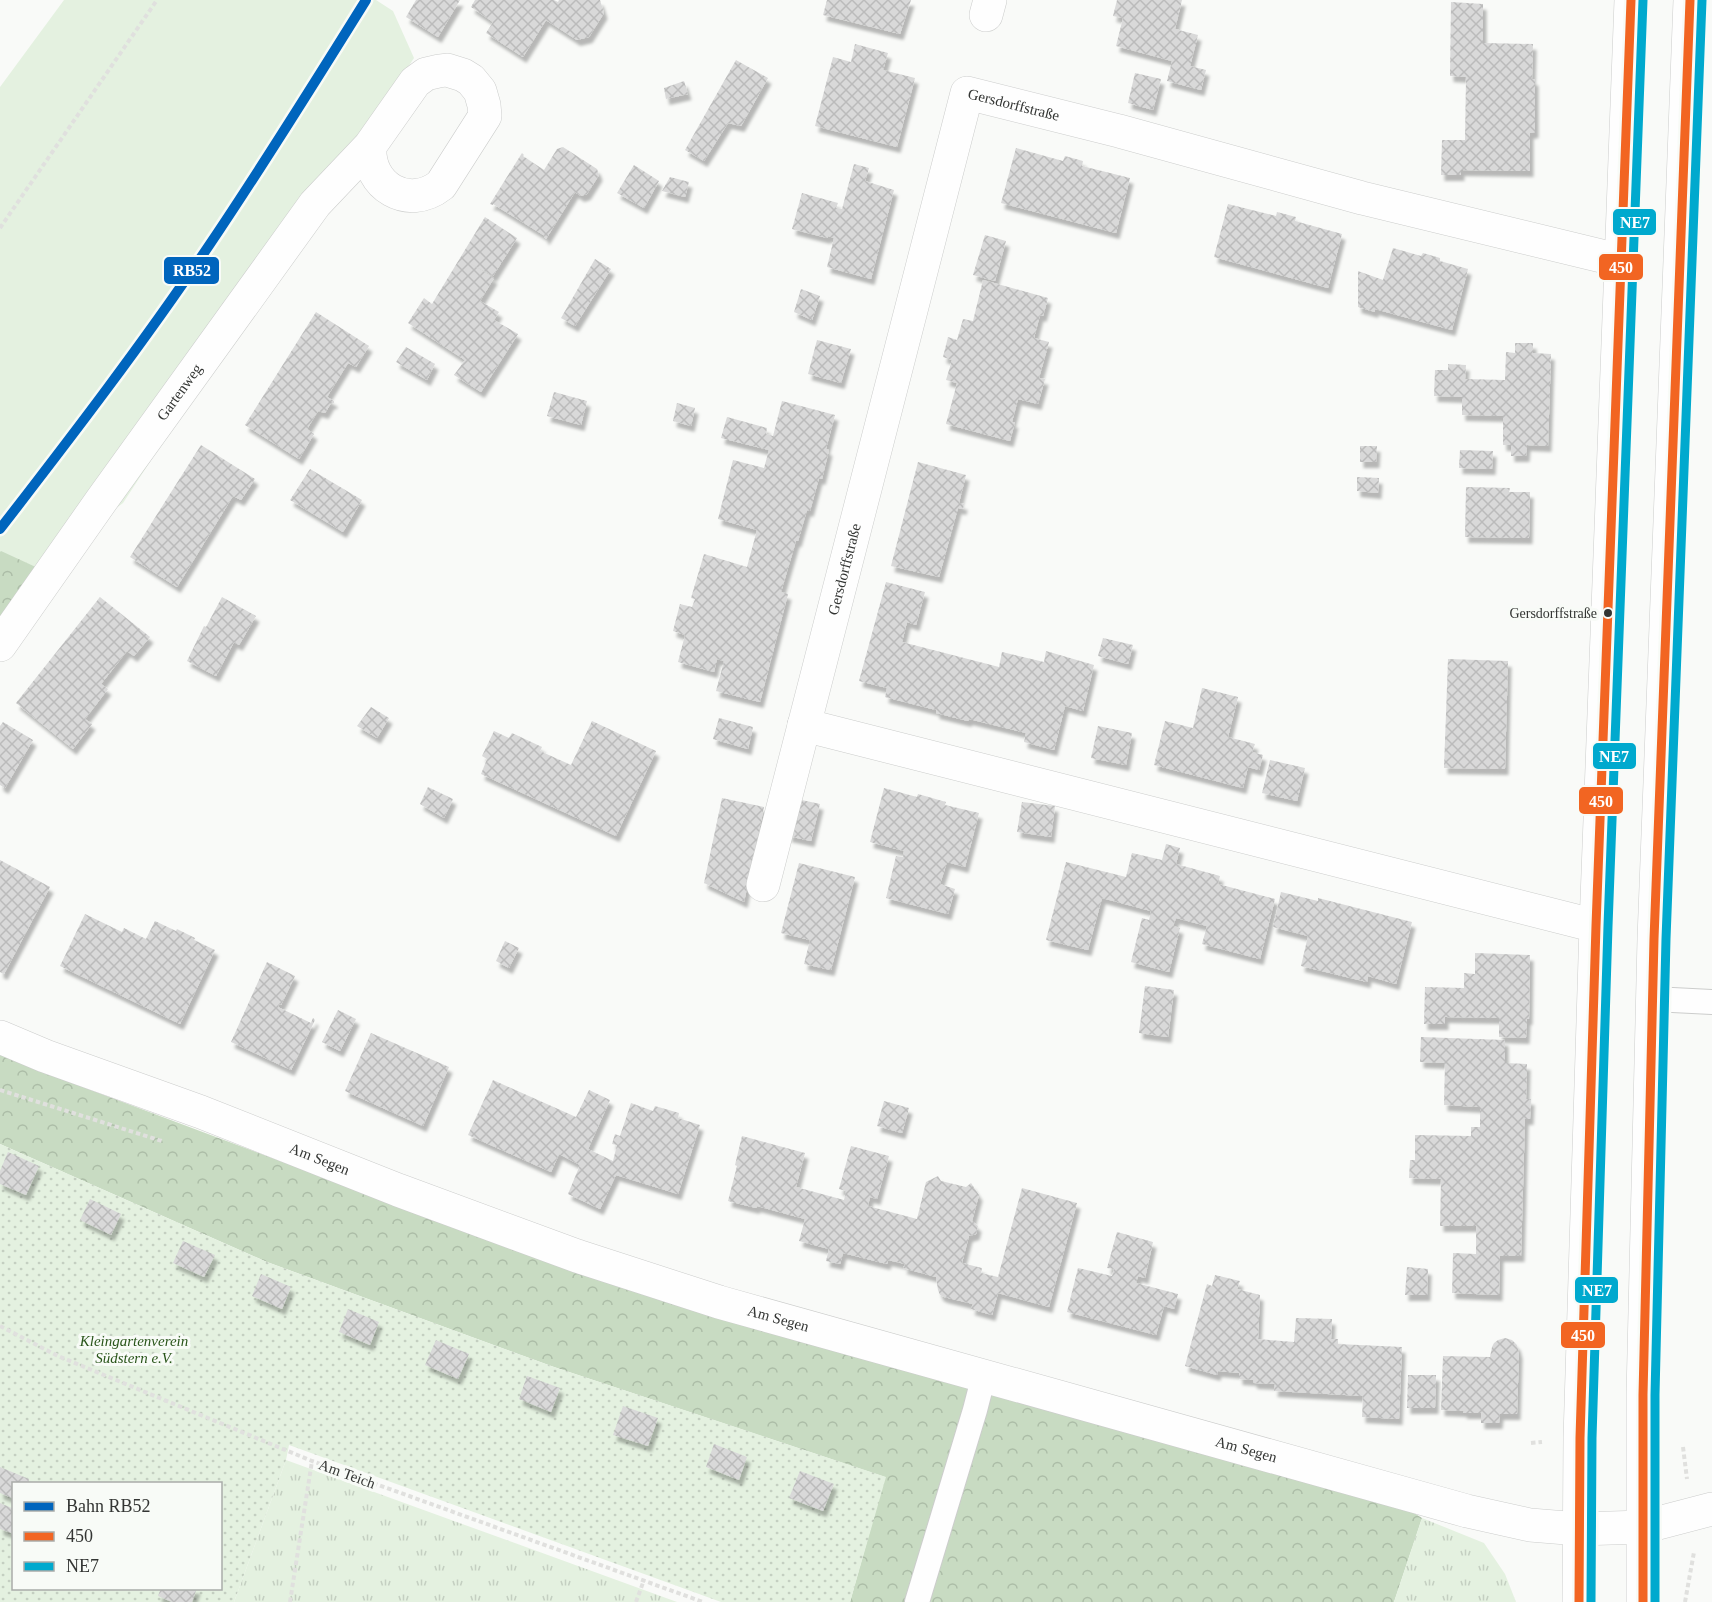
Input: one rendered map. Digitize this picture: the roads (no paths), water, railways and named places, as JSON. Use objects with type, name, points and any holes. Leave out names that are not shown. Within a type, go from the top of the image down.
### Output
[{"type":"street","points":[[1579,1602],[1580,1438],[1596,926],[1631,0]]},
{"type":"street","points":[[1643,1602],[1643,1395],[1653,999],[1690,0]]},
{"type":"street","name":"Gersdorffstraße","points":[[763,885],[967,93],[1119,131],[1362,198],[1622,261]]},
{"type":"street","name":"Gartenweg","points":[[0,645],[315,204],[370,146]]},
{"type":"street","points":[[804,725],[1596,926]]},
{"type":"street","name":"Am Segen","points":[[0,1037],[45,1056],[201,1112],[398,1190],[577,1256],[719,1302],[1467,1511],[1530,1525],[1579,1529],[1643,1527],[1701,1512]]},
{"type":"lane","points":[[1653,999],[1712,1002]]},
{"type":"lane","points":[[917,1602],[984,1375]]},
{"type":"rail line","name":"RB52","points":[[0,529],[185,281],[270,153],[366,0]]},
{"type":"place","name":"Gersdorffstraße","points":[[1608,613]]},
{"type":"park label","name":"Kleingartenverein Südstern e.V.","points":[[134,1350]]}]
